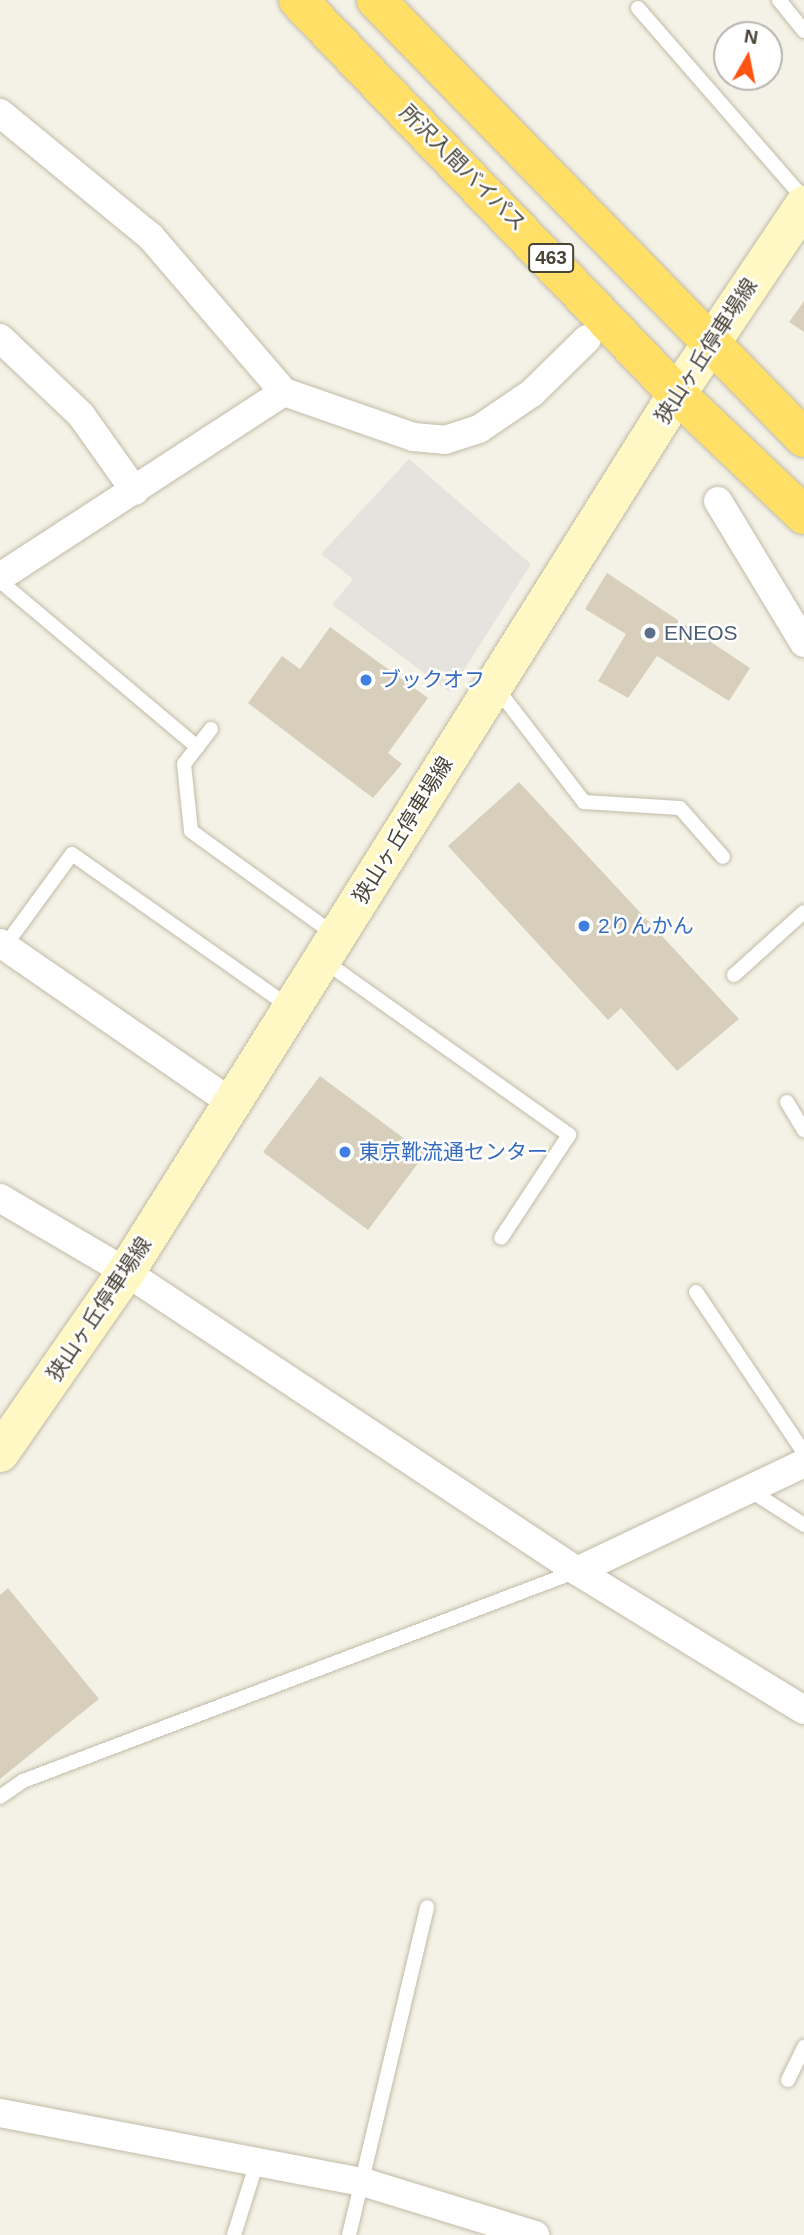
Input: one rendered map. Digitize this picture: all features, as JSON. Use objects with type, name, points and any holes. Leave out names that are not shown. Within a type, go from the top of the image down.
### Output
[{"type":"highway","name":"所沢入間バイパス","points":[[298,0],[677,394],[804,515]]},
{"type":"highway","name":"463","points":[[376,0],[804,438]]},
{"type":"main road","name":"狭山ヶ丘停車場線","points":[[0,1454],[126,1272],[677,394],[804,205]]},
{"type":"street","points":[[0,113],[151,237],[284,392],[413,437],[445,440],[479,429],[532,393],[587,339]]},
{"type":"street","points":[[0,338],[81,415],[135,491]]},
{"type":"street","points":[[0,579],[284,392]]},
{"type":"street","points":[[718,501],[804,643]]},
{"type":"street","points":[[2,945],[232,1102]]},
{"type":"street","points":[[0,1198],[126,1272],[577,1571],[804,1710]]},
{"type":"street","points":[[577,1571],[804,1463]]},
{"type":"street","points":[[0,2113],[366,2183],[535,2235]]},
{"type":"lane","points":[[779,0],[804,31]]},
{"type":"lane","points":[[638,8],[804,199]]},
{"type":"lane","points":[[0,579],[197,747]]},
{"type":"lane","points":[[494,685],[584,803],[680,808],[723,857]]},
{"type":"lane","points":[[211,729],[184,764],[191,831],[329,948],[569,1135],[501,1238]]},
{"type":"lane","points":[[2,945],[72,854],[292,1007]]},
{"type":"lane","points":[[734,975],[804,912]]},
{"type":"lane","points":[[787,1102],[804,1130]]},
{"type":"lane","points":[[696,1292],[804,1453]]},
{"type":"lane","points":[[748,1489],[804,1525]]},
{"type":"lane","points":[[0,1797],[23,1781],[577,1571]]},
{"type":"lane","points":[[349,2235],[366,2183],[427,1907]]},
{"type":"lane","points":[[788,2080],[804,2047]]},
{"type":"lane","points":[[234,2235],[257,2162]]},
{"type":"shaded area","points":[[409,459],[531,564],[450,692],[332,605],[353,579],[321,554]]},
{"type":"building","points":[[804,301],[804,332],[789,322]]},
{"type":"building","points":[[607,573],[750,668],[729,701],[657,656],[628,698],[598,681],[626,634],[585,609]]},
{"type":"building","points":[[330,627],[428,698],[388,753],[402,764],[373,798],[248,703],[282,656],[300,669]]},
{"type":"building","points":[[519,782],[739,1019],[677,1071],[621,1008],[608,1020],[448,846]]},
{"type":"building","points":[[320,1076],[425,1154],[368,1230],[263,1152]]},
{"type":"building","points":[[8,1588],[99,1699],[0,1779],[0,1595]]},
{"type":"place","name":"ENEOS","points":[[650,633]]},
{"type":"place","name":"ブックオフ","points":[[366,680]]},
{"type":"place","name":"2りんかん","points":[[584,926]]},
{"type":"place","name":"東京靴流通センター","points":[[345,1152]]}]
